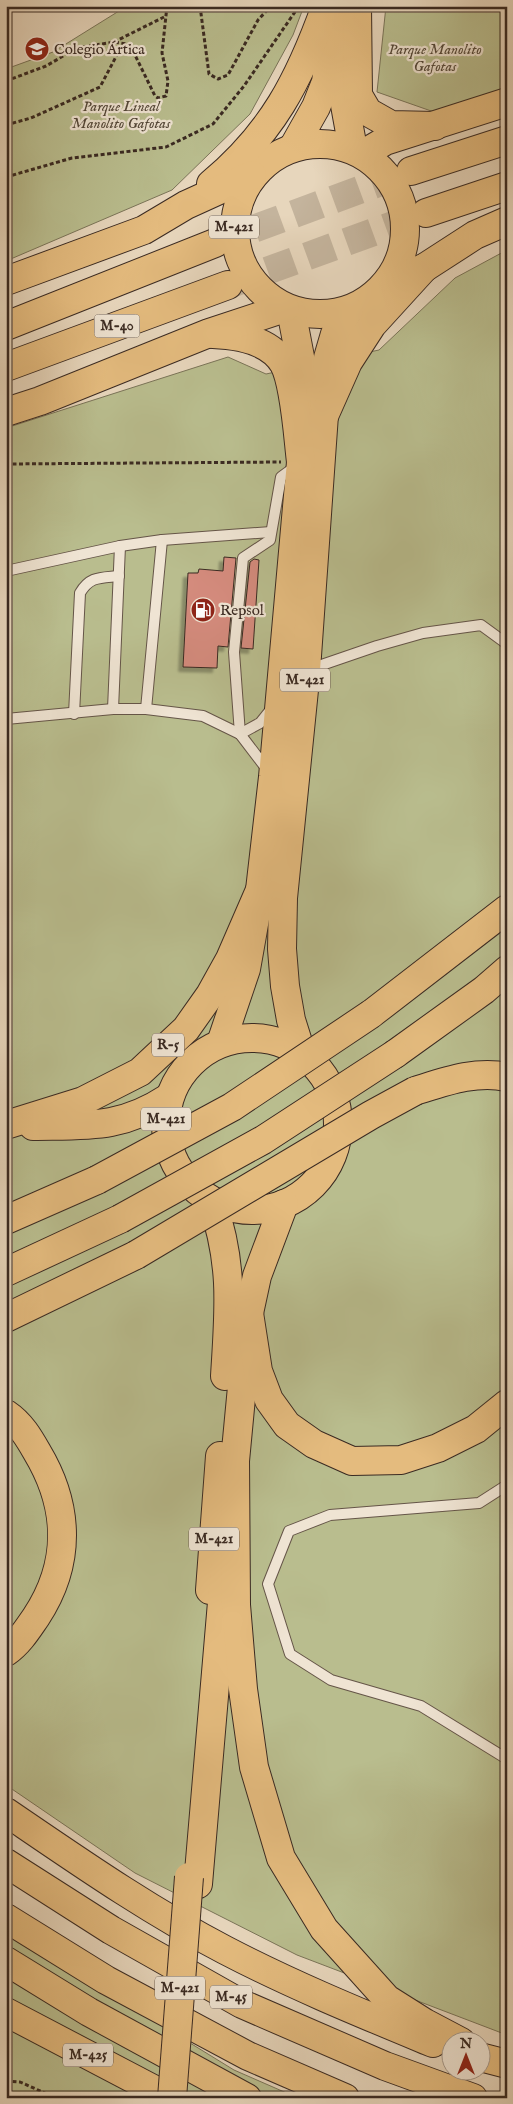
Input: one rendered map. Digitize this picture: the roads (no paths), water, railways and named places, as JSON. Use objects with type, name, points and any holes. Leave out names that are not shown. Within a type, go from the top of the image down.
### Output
[{"type":"main road","points":[[186,205],[236,163],[274,118],[300,73],[326,6]]},
{"type":"main road","points":[[294,146],[316,107],[326,82],[336,6]]},
{"type":"main road","points":[[356,6],[358,95],[368,112],[391,125],[435,126]]},
{"type":"main road","points":[[356,6],[346,74],[345,105],[358,152],[385,141],[507,102]]},
{"type":"main road","points":[[411,171],[507,140]]},
{"type":"main road","name":"M-421","points":[[329,143],[358,152],[381,168],[399,195],[406,225],[403,251],[387,282],[369,299],[349,310],[318,315],[288,309],[254,286],[240,261],[233,224],[239,198],[252,175],[270,158],[294,146],[329,143]]},
{"type":"main road","points":[[6,281],[144,230],[186,205],[252,175]]},
{"type":"main road","points":[[426,214],[507,186]]},
{"type":"main road","points":[[387,282],[424,268],[475,235],[507,221]]},
{"type":"main road","name":"M-40","points":[[6,326],[215,243]]},
{"type":"main road","points":[[324,416],[348,362],[372,325],[424,268]]},
{"type":"main road","name":"M-40","points":[[6,367],[228,285]]},
{"type":"main road","points":[[6,412],[40,401],[209,334],[288,309]]},
{"type":"main road","name":"M-421","points":[[220,1042],[246,968],[260,890],[273,777],[301,462],[304,378],[288,309]]},
{"type":"main road","name":"M-421","points":[[301,1052],[284,986],[282,949],[283,898],[306,670],[328,358],[334,334],[349,310]]},
{"type":"main road","points":[[209,334],[236,335],[264,346],[284,364],[293,400],[301,462]]},
{"type":"main road","name":"R-5","points":[[6,1125],[83,1101],[140,1072],[186,1029],[210,995],[230,959],[260,890]]},
{"type":"main road","points":[[6,1220],[97,1180],[232,1107],[371,1014],[507,909]]},
{"type":"main road","points":[[6,1272],[120,1219],[263,1140],[395,1054],[484,990],[507,970]]},
{"type":"main road","name":"M-421","points":[[244,1038],[270,1039],[301,1052],[318,1069],[334,1098],[337,1130],[334,1152],[326,1170],[316,1184],[303,1195],[284,1204],[260,1209],[245,1209],[212,1202],[191,1185],[172,1160],[164,1129],[168,1098],[176,1080],[188,1064],[204,1051],[220,1042],[244,1038]]},
{"type":"main road","points":[[6,1318],[136,1254],[371,1115],[416,1092],[452,1079],[479,1076],[507,1077]]},
{"type":"main road","points":[[6,1130],[27,1126],[119,1122],[150,1110],[168,1098]]},
{"type":"main road","name":"M-421","points":[[181,2098],[229,1315],[229,1274],[226,1246],[212,1202]]},
{"type":"main road","name":"M-421","points":[[171,2098],[249,1313],[256,1276],[284,1204]]},
{"type":"main road","points":[[249,1313],[258,1371],[270,1400],[287,1425],[314,1444],[352,1462],[401,1460],[438,1448],[476,1429],[507,1404]]},
{"type":"main road","points":[[6,1414],[26,1433],[48,1470],[62,1516],[63,1545],[58,1572],[48,1598],[24,1635],[6,1652]]},
{"type":"main road","points":[[235,1459],[236,1605],[243,1689],[254,1767],[281,1858],[324,1929],[388,1998],[442,2032]]},
{"type":"main road","name":"M-45","points":[[6,1812],[127,1894],[225,1950],[361,2013],[440,2045]]},
{"type":"main road","name":"M-45","points":[[6,1863],[111,1930],[242,2004],[385,2066],[472,2098]]},
{"type":"main road","points":[[6,1918],[106,1980],[248,2056],[345,2098]]},
{"type":"main road","points":[[6,1961],[88,2012],[247,2098]]},
{"type":"main road","name":"M-425","points":[[6,2012],[171,2098]]},
{"type":"lane","points":[[240,734],[234,652],[243,558],[270,540],[281,477],[301,462]]},
{"type":"lane","points":[[6,571],[120,546],[162,540],[271,532]]},
{"type":"lane","points":[[146,709],[162,540]]},
{"type":"lane","points":[[113,709],[120,546]]},
{"type":"lane","points":[[74,714],[80,593],[86,583],[97,578],[119,576]]},
{"type":"lane","points":[[306,670],[376,646],[423,633],[481,625],[507,644]]},
{"type":"lane","points":[[240,734],[260,723],[280,697]]},
{"type":"lane","points":[[6,719],[113,709],[146,709],[203,716],[240,734],[273,777]]},
{"type":"lane","points":[[507,1485],[480,1503],[330,1515],[289,1531],[268,1584],[290,1654],[331,1680],[421,1706],[507,1759]]},
{"type":"tunnel","points":[[215,243],[411,171]]},
{"type":"tunnel","points":[[228,285],[426,213]]},
{"type":"place","name":"Colegio Ártica","points":[[37,49]]},
{"type":"place","name":"Repsol","points":[[203,610]]},
{"type":"park label","name":"Parque Manolito Gafotas","points":[[435,58]]},
{"type":"park label","name":"Parque Lineal Manolito Gafotas","points":[[121,114]]}]
